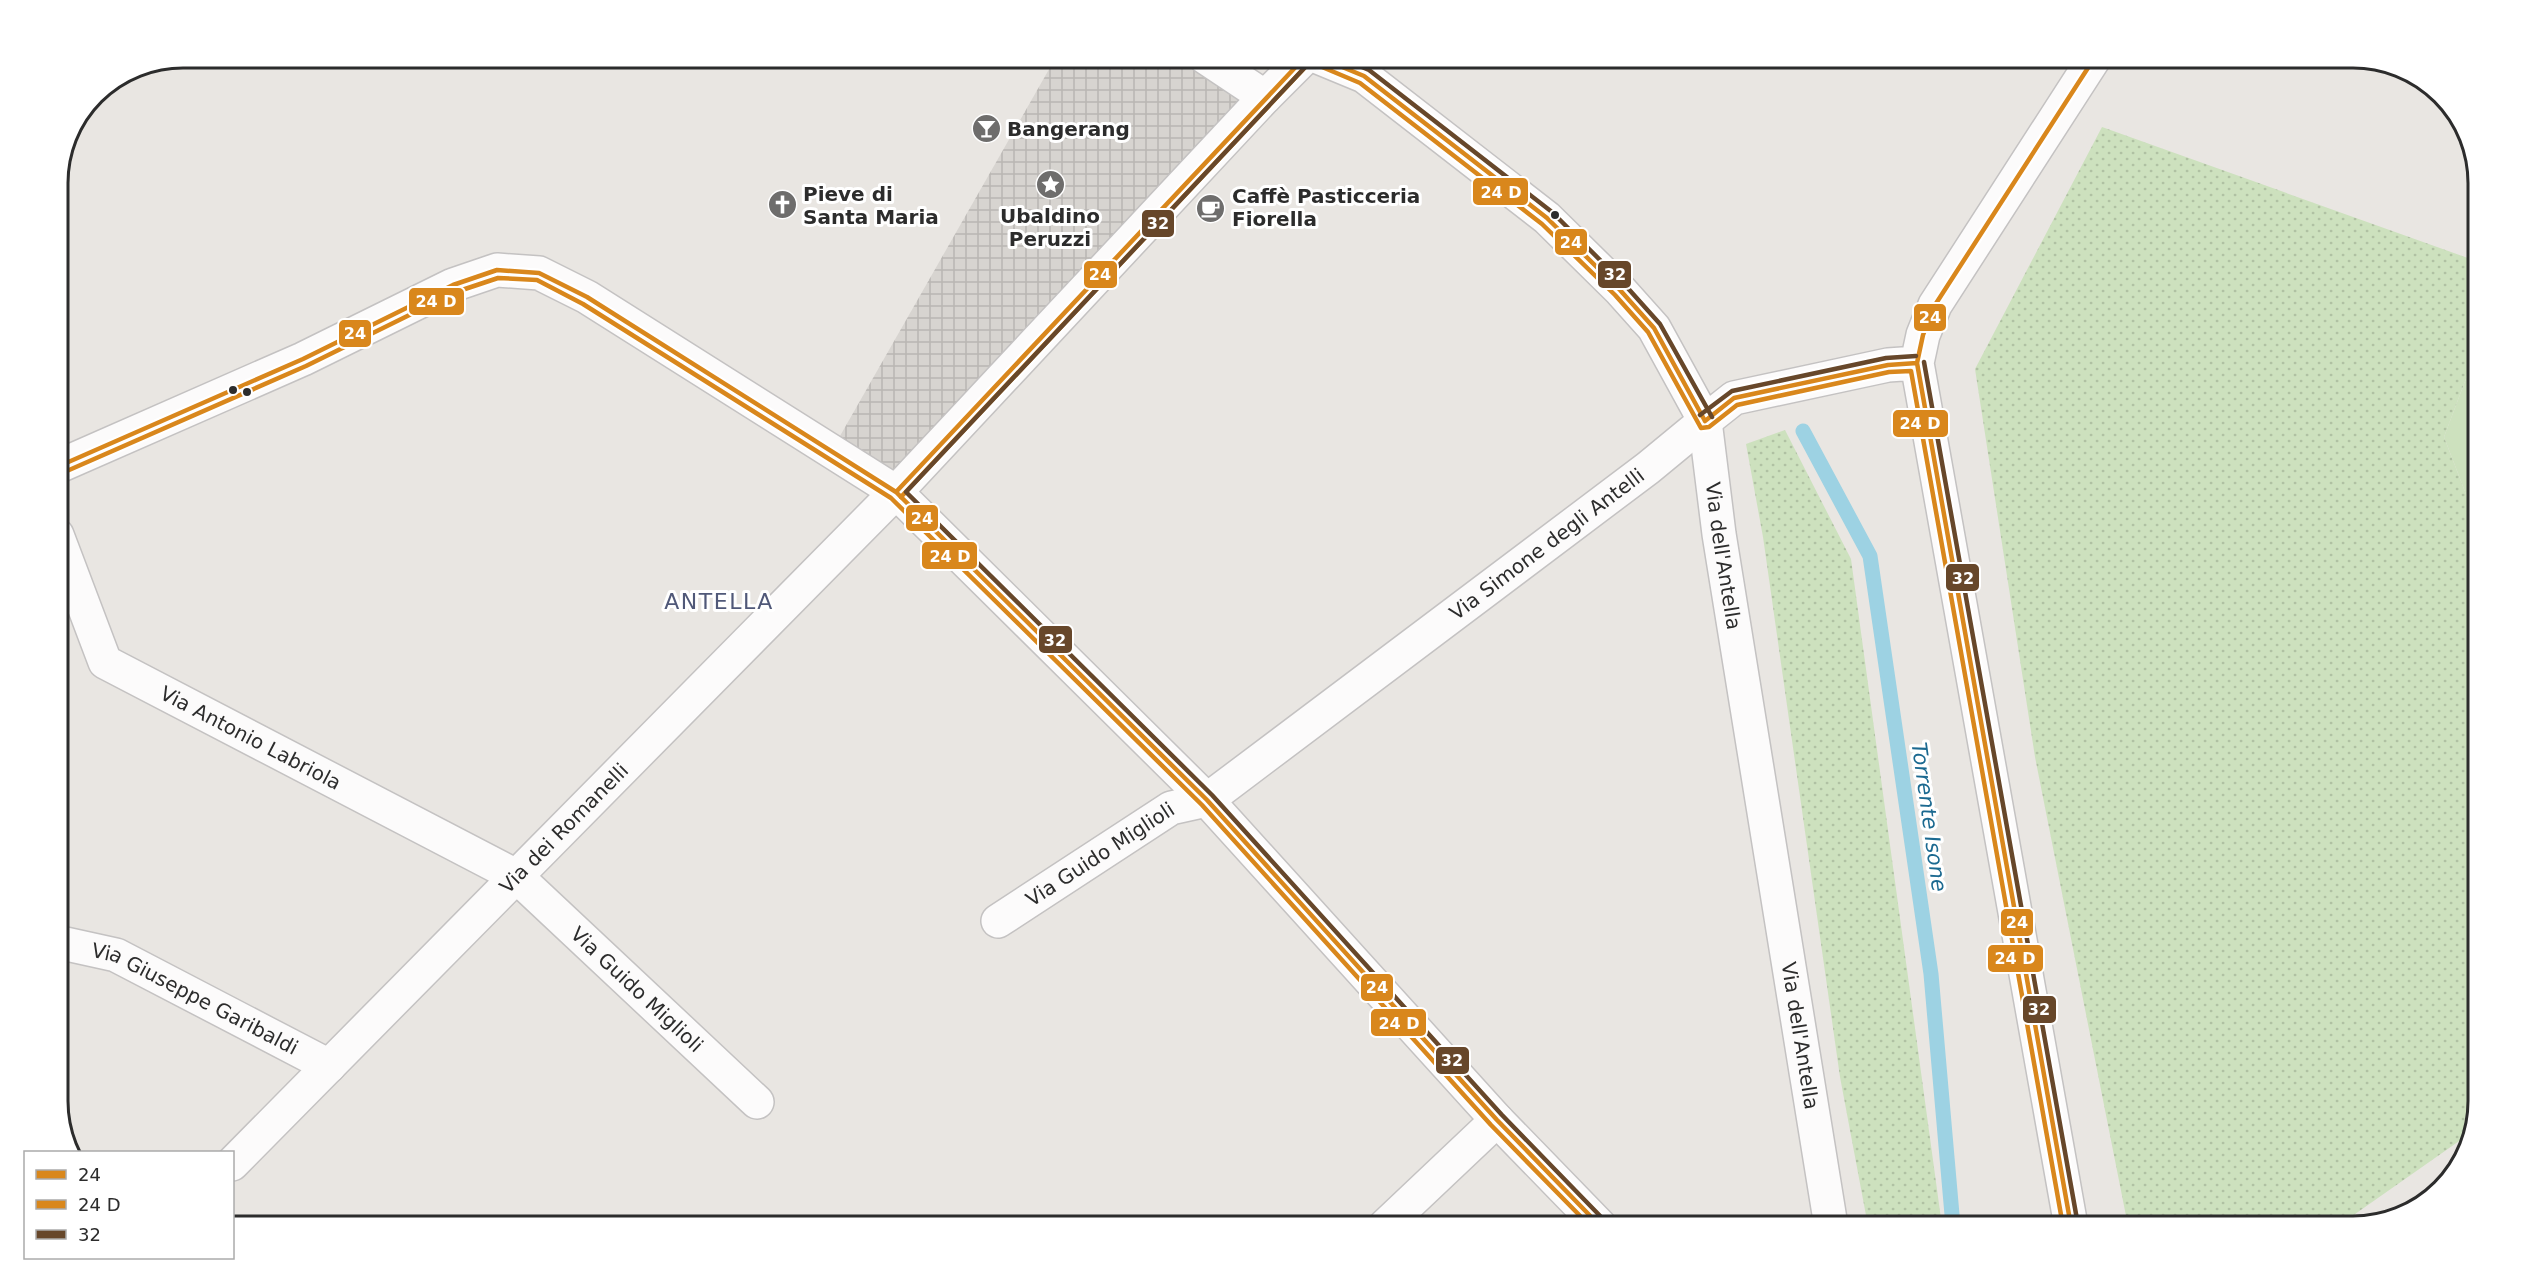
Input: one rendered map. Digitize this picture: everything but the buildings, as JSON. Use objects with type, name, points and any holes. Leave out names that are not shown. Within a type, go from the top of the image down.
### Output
[{"type":"street","points":[[1221,68],[1265,97]]},
{"type":"street","name":"Via dei Romanelli","points":[[234,1162],[896,492],[1294,68]]},
{"type":"street","name":"Via dell'Antella","points":[[1345,68],[1364,76],[1547,218],[1654,328],[1705,421],[1719,534],[1829,1216]]},
{"type":"street","points":[[2070,1216],[1917,363],[1923,335],[1935,305],[2088,68]]},
{"type":"street","points":[[68,462],[303,359],[453,285],[497,270],[539,273],[587,297],[896,492],[1207,800],[1497,1120],[1590,1216]]},
{"type":"street","name":"Via Simone degli Antelli","points":[[1207,800],[1639,475],[1734,398],[1888,365],[1917,363]]},
{"type":"street","name":"Via Antonio Labriola","points":[[68,564],[105,662],[516,876]]},
{"type":"street","name":"Via Guido Miglioli","points":[[998,921],[1172,808],[1207,800]]},
{"type":"street","name":"Via Guido Miglioli","points":[[516,876],[757,1102]]},
{"type":"street","name":"Via Giuseppe Garibaldi","points":[[68,944],[116,955],[329,1066]]},
{"type":"street","points":[[1396,1216],[1497,1120]]},
{"type":"green space","points":[[2102,127],[2468,258],[2468,373],[2444,437],[2468,499],[2468,1108],[2461,1139],[2352,1216],[2126,1216],[2035,757],[1975,369]]},
{"type":"green space","points":[[2468,373],[2468,499],[2444,437]]},
{"type":"green space","points":[[1785,430],[1851,559],[1941,1216],[1866,1216],[1840,1077],[1763,537],[1746,444]]},
{"type":"shaded area","points":[[1050,68],[1222,68],[1265,97],[896,492],[832,450]]},
{"type":"waterway","name":"Torrente Isone","points":[[1803,431],[1870,556],[1931,974],[1952,1216]]},
{"type":"transit line","name":"24","points":[[896,492],[1295,68]]},
{"type":"transit line","points":[[901,497],[1304,68]]},
{"type":"transit line","name":"32","points":[[1304,68],[906,492],[1212,795],[1502,1115],[1600,1216]]},
{"type":"transit line","points":[[1324,68],[1360,83],[1542,224],[1615,295],[1648,332],[1701,428],[1709,427],[1737,405],[1889,372],[1911,371],[2061,1216]]},
{"type":"transit line","name":"24","points":[[1345,68],[1364,76],[1547,218],[1620,290],[1654,328],[1705,421]]},
{"type":"transit line","name":"32","points":[[1364,68],[1552,212],[1625,285],[1660,324],[1712,417]]},
{"type":"transit line","name":"24","points":[[2069,1216],[1917,363],[1923,335],[1935,305],[2088,68]]},
{"type":"transit line","name":"24","points":[[68,462],[303,359],[453,285],[497,270],[539,273],[587,297],[896,492],[1207,800],[1497,1120],[1590,1216]]},
{"type":"transit line","points":[[68,470],[306,366],[456,292],[498,278],[537,280],[583,304],[891,498],[1202,805],[1491,1125],[1580,1216]]},
{"type":"transit line","name":"32","points":[[1700,415],[1732,391],[1886,358],[1916,356]]},
{"type":"transit line","name":"32","points":[[1924,362],[2076,1216]]},
{"type":"transit line","name":"24","points":[[1705,421],[1734,398],[1888,365],[1917,363]]},
{"type":"place","name":"Bangerang","points":[[986,129]]},
{"type":"place","name":"Ubaldino Peruzzi","points":[[1050,185]]},
{"type":"place","name":"Pieve di Santa Maria","points":[[782,205]]},
{"type":"place","name":"Caffè Pasticceria Fiorella","points":[[1211,208]]},
{"type":"district","name":"ANTELLA","points":[[719,601]]}]
